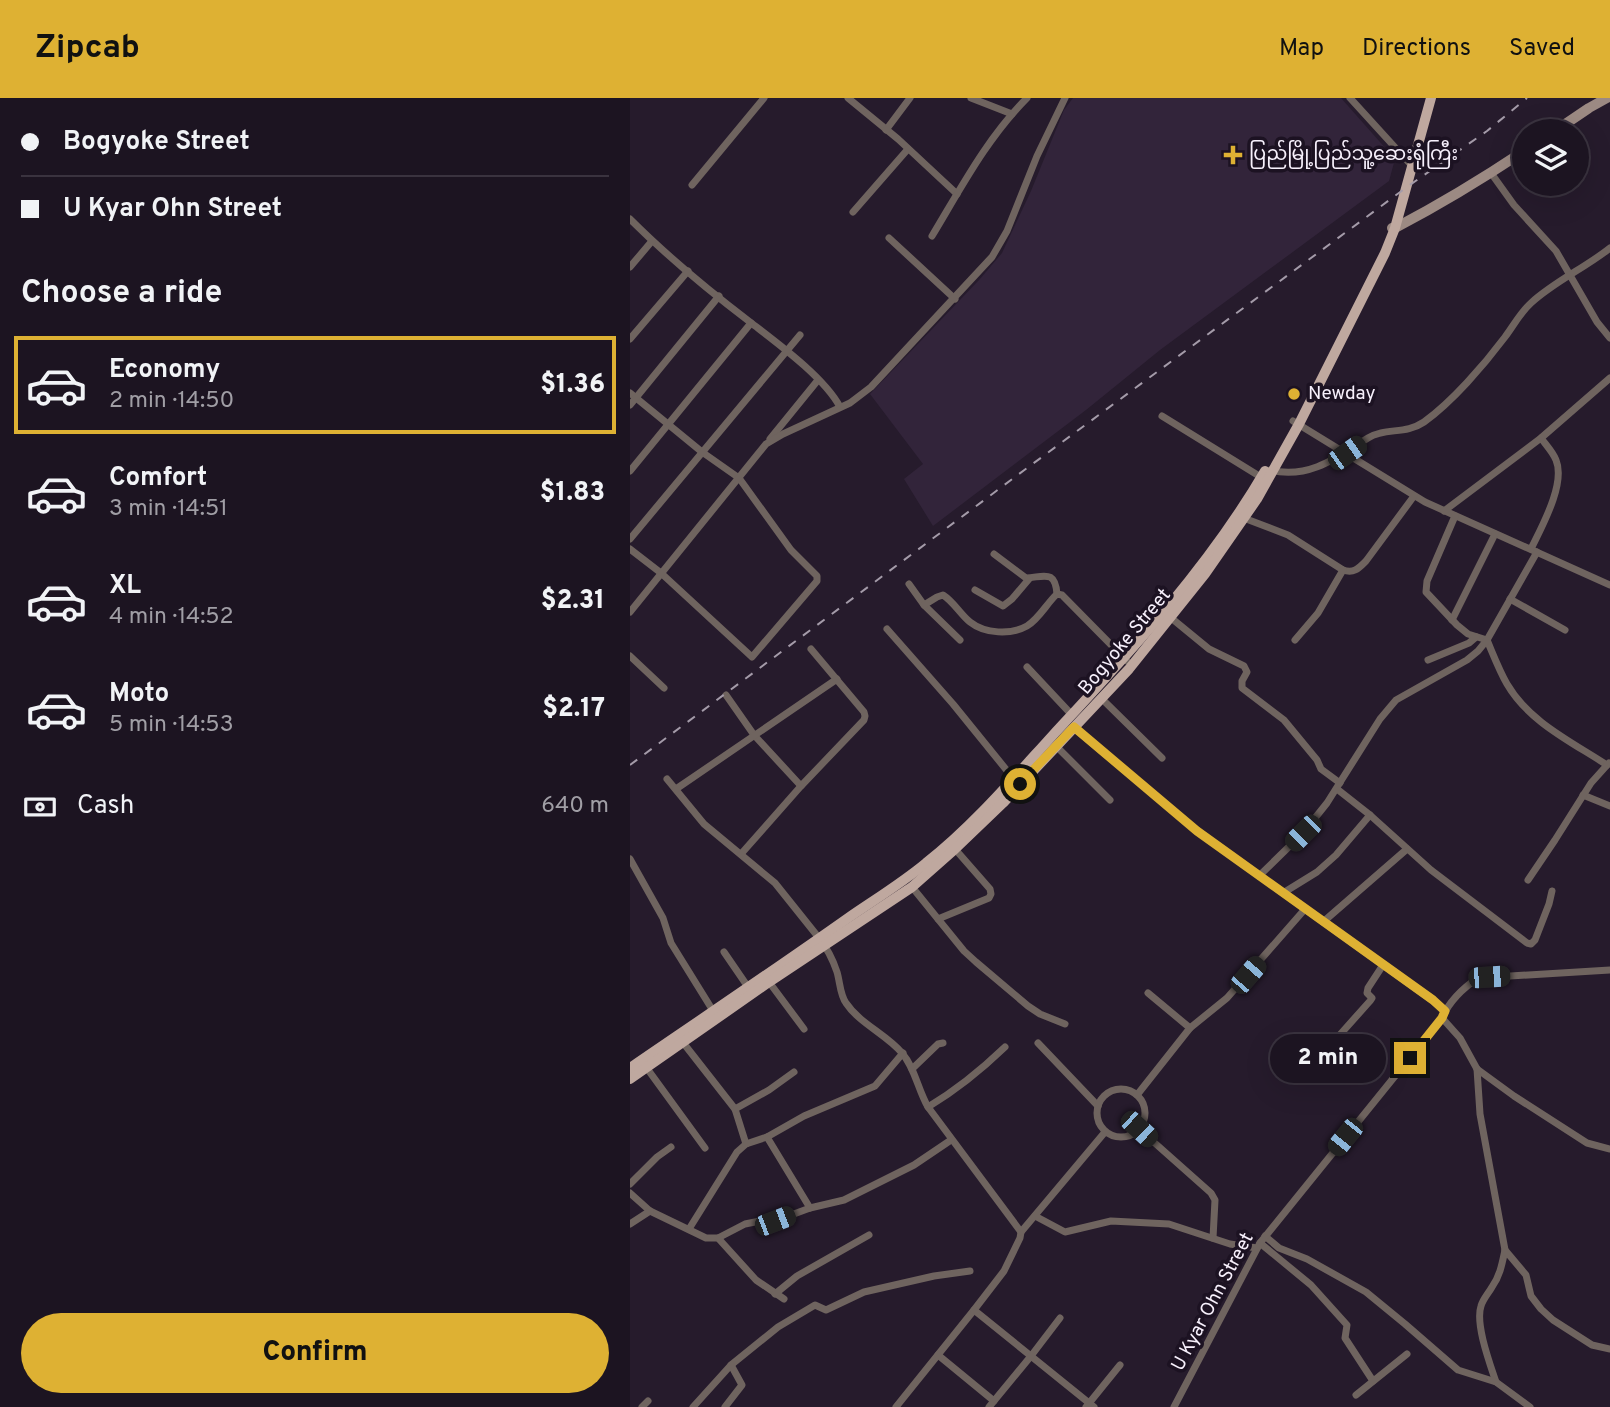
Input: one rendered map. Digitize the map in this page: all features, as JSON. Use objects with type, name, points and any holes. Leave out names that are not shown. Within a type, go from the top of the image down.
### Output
[{"type":"main road","name":"Bogyoke Street","points":[[630,1068],[769,982],[934,857],[988,806],[1072,715],[1170,617],[1205,573],[1267,474],[1385,253],[1431,98]]},
{"type":"main road","name":"Bogyoke Street","points":[[715,1014],[748,987],[912,887],[955,849],[1003,803],[1101,698],[1240,516]]},
{"type":"main road","name":"Bogyoke Street","points":[[630,1079],[680,1038]]},
{"type":"street","points":[[692,185],[764,98]]},
{"type":"street","points":[[848,98],[957,194]]},
{"type":"street","points":[[886,130],[910,98]]},
{"type":"street","points":[[971,98],[1012,114]]},
{"type":"street","points":[[932,236],[984,149],[1027,98]]},
{"type":"street","points":[[766,444],[850,403],[871,387],[982,269],[1001,244],[1037,156],[1065,98]]},
{"type":"street","points":[[1350,98],[1412,166]]},
{"type":"street","points":[[1573,119],[1607,98]]},
{"type":"street","points":[[853,212],[908,149]]},
{"type":"street","points":[[1395,225],[1512,159]]},
{"type":"street","points":[[1491,173],[1514,205],[1556,251],[1597,322],[1610,338]]},
{"type":"street","points":[[630,219],[652,241],[787,351],[833,395],[840,407]]},
{"type":"street","points":[[889,238],[955,299]]},
{"type":"street","points":[[630,267],[652,241]]},
{"type":"street","points":[[1163,416],[1267,474],[1300,472],[1326,463],[1370,437],[1413,428],[1436,412],[1490,355],[1531,303],[1610,248]]},
{"type":"street","points":[[630,339],[688,271]]},
{"type":"street","points":[[630,549],[662,573],[752,657],[817,581],[817,576],[791,550],[739,478],[632,399],[719,296]]},
{"type":"street","points":[[630,471],[751,323]]},
{"type":"street","points":[[630,540],[800,335]]},
{"type":"street","points":[[1444,511],[1541,438],[1610,378]]},
{"type":"street","points":[[630,612],[818,380]]},
{"type":"street","points":[[1296,422],[1414,496],[1610,584]]},
{"type":"street","points":[[1259,876],[1303,833],[1338,786],[1387,709],[1467,660],[1487,640],[1534,551],[1553,500],[1558,471],[1555,458],[1541,438]]},
{"type":"street","points":[[1240,516],[1287,535],[1343,570],[1354,572],[1363,564],[1414,496]]},
{"type":"street","points":[[1455,516],[1425,588],[1463,630],[1487,640]]},
{"type":"street","points":[[1452,620],[1495,534]]},
{"type":"street","points":[[924,605],[943,595],[970,623],[984,631],[999,633],[1029,625],[1057,594],[1056,585],[1047,575],[1026,579],[994,554]]},
{"type":"street","points":[[1296,640],[1318,613],[1343,570]]},
{"type":"street","points":[[975,590],[1003,606],[1029,579]]},
{"type":"street","points":[[909,584],[924,605],[960,640]]},
{"type":"street","points":[[1057,594],[1062,594],[1127,662]]},
{"type":"street","points":[[1510,599],[1565,630]]},
{"type":"street","points":[[1170,617],[1209,649],[1244,666],[1247,672],[1242,688],[1284,719],[1321,769],[1338,786],[1431,870],[1527,943],[1531,944],[1535,940],[1552,891]]},
{"type":"street","points":[[887,629],[953,704],[1013,779]]},
{"type":"street","points":[[1427,660],[1469,643],[1476,637]]},
{"type":"street","points":[[1487,640],[1507,685],[1522,705],[1545,725],[1609,764],[1591,783],[1528,880]]},
{"type":"street","points":[[741,854],[864,720],[864,712],[811,649]]},
{"type":"street","points":[[630,656],[664,688]]},
{"type":"street","points":[[1027,667],[1072,715]]},
{"type":"street","points":[[676,789],[837,679]]},
{"type":"street","points":[[726,695],[754,735],[801,786]]},
{"type":"street","points":[[1101,698],[1162,758]]},
{"type":"street","points":[[1074,727],[1197,831],[1433,1000],[1461,1038],[1477,1069],[1480,1114],[1505,1250],[1501,1270],[1480,1310],[1485,1347],[1496,1382]]},
{"type":"street","points":[[1056,747],[1110,800]]},
{"type":"street","points":[[667,779],[704,824],[775,883],[822,942],[836,970],[844,1001],[854,1013],[903,1053],[928,1107],[1021,1232]]},
{"type":"street","points":[[1583,795],[1610,806]]},
{"type":"street","points":[[1283,892],[1317,872],[1336,855],[1370,815]]},
{"type":"street","points":[[938,919],[989,898],[990,894],[989,889],[955,849]]},
{"type":"street","points":[[1324,922],[1407,849]]},
{"type":"street","points":[[630,859],[663,918],[671,943],[715,1014]]},
{"type":"street","points":[[912,887],[964,951],[1028,1006],[1065,1024]]},
{"type":"street","points":[[1136,1095],[1190,1028],[1227,998],[1305,909]]},
{"type":"street","points":[[724,952],[748,987]]},
{"type":"street","points":[[1337,1038],[1372,998],[1367,993],[1367,988],[1383,965]]},
{"type":"street","name":"U Kyar Ohn Street","points":[[1174,1407],[1260,1242],[1461,991],[1478,978],[1610,970]]},
{"type":"street","points":[[769,982],[804,1029]]},
{"type":"street","points":[[1148,993],[1190,1028]]},
{"type":"street","points":[[680,1038],[735,1109],[746,1144]]},
{"type":"street","points":[[912,1069],[938,1044],[943,1043]]},
{"type":"street","points":[[1038,1043],[1098,1106]]},
{"type":"street","points":[[928,1107],[954,1092],[1005,1046]]},
{"type":"street","points":[[689,1229],[737,1152],[746,1144],[767,1137],[804,1116],[875,1086],[903,1053]]},
{"type":"street","points":[[646,1067],[705,1148]]},
{"type":"street","points":[[1477,1069],[1514,1097],[1587,1143],[1610,1149]]},
{"type":"street","points":[[735,1109],[794,1072]]},
{"type":"street","points":[[1119,1089],[1136,1095],[1145,1111],[1144,1121],[1139,1129],[1132,1135],[1123,1137],[1105,1132],[1097,1115],[1102,1098],[1119,1089]]},
{"type":"street","points":[[1139,1129],[1211,1193],[1215,1200],[1213,1238]]},
{"type":"street","points":[[896,1407],[1004,1271],[1021,1232],[1105,1132]]},
{"type":"street","points":[[767,1137],[810,1208]]},
{"type":"street","points":[[630,1193],[650,1211],[706,1238],[718,1238],[746,1224],[775,1221],[810,1208],[844,1200],[914,1165],[951,1140]]},
{"type":"street","points":[[630,1184],[656,1157],[671,1147]]},
{"type":"street","points":[[630,1224],[650,1211]]},
{"type":"street","points":[[1035,1216],[1065,1232],[1111,1221],[1169,1224],[1230,1244],[1260,1242],[1279,1248],[1307,1259],[1366,1292],[1458,1370],[1496,1382],[1530,1407]]},
{"type":"street","points":[[775,1294],[797,1276],[869,1235]]},
{"type":"street","points":[[718,1238],[755,1280],[784,1299]]},
{"type":"street","points":[[1260,1242],[1311,1284],[1348,1325],[1345,1338],[1373,1381]]},
{"type":"street","points":[[1505,1250],[1526,1275],[1531,1296],[1553,1320],[1592,1345],[1610,1349]]},
{"type":"street","points":[[693,1407],[731,1365],[778,1327],[815,1305],[826,1310],[864,1292],[970,1271]]},
{"type":"street","points":[[974,1310],[1090,1406],[1120,1365]]},
{"type":"street","points":[[938,1355],[991,1404],[1060,1318]]},
{"type":"street","points":[[1356,1395],[1407,1354]]},
{"type":"street","points":[[725,1407],[742,1385],[731,1365]]},
{"type":"shaded area","points":[[1073,98],[1341,98],[1395,159],[1389,181],[1160,350],[933,526],[904,479],[923,464],[870,394],[1002,253],[1064,110]]},
{"type":"railway","points":[[630,765],[1019,474],[1407,187],[1487,131],[1527,98]]},
{"type":"place","name":"ပြည်မြို့ပြည်သူ့ဆေးရုံကြီး","points":[[1233,155]]},
{"type":"place","name":"Newday","points":[[1294,394]]},
{"type":"route","points":[[1020,784],[1074,727],[1197,831],[1445,1011],[1410,1058]]}]
